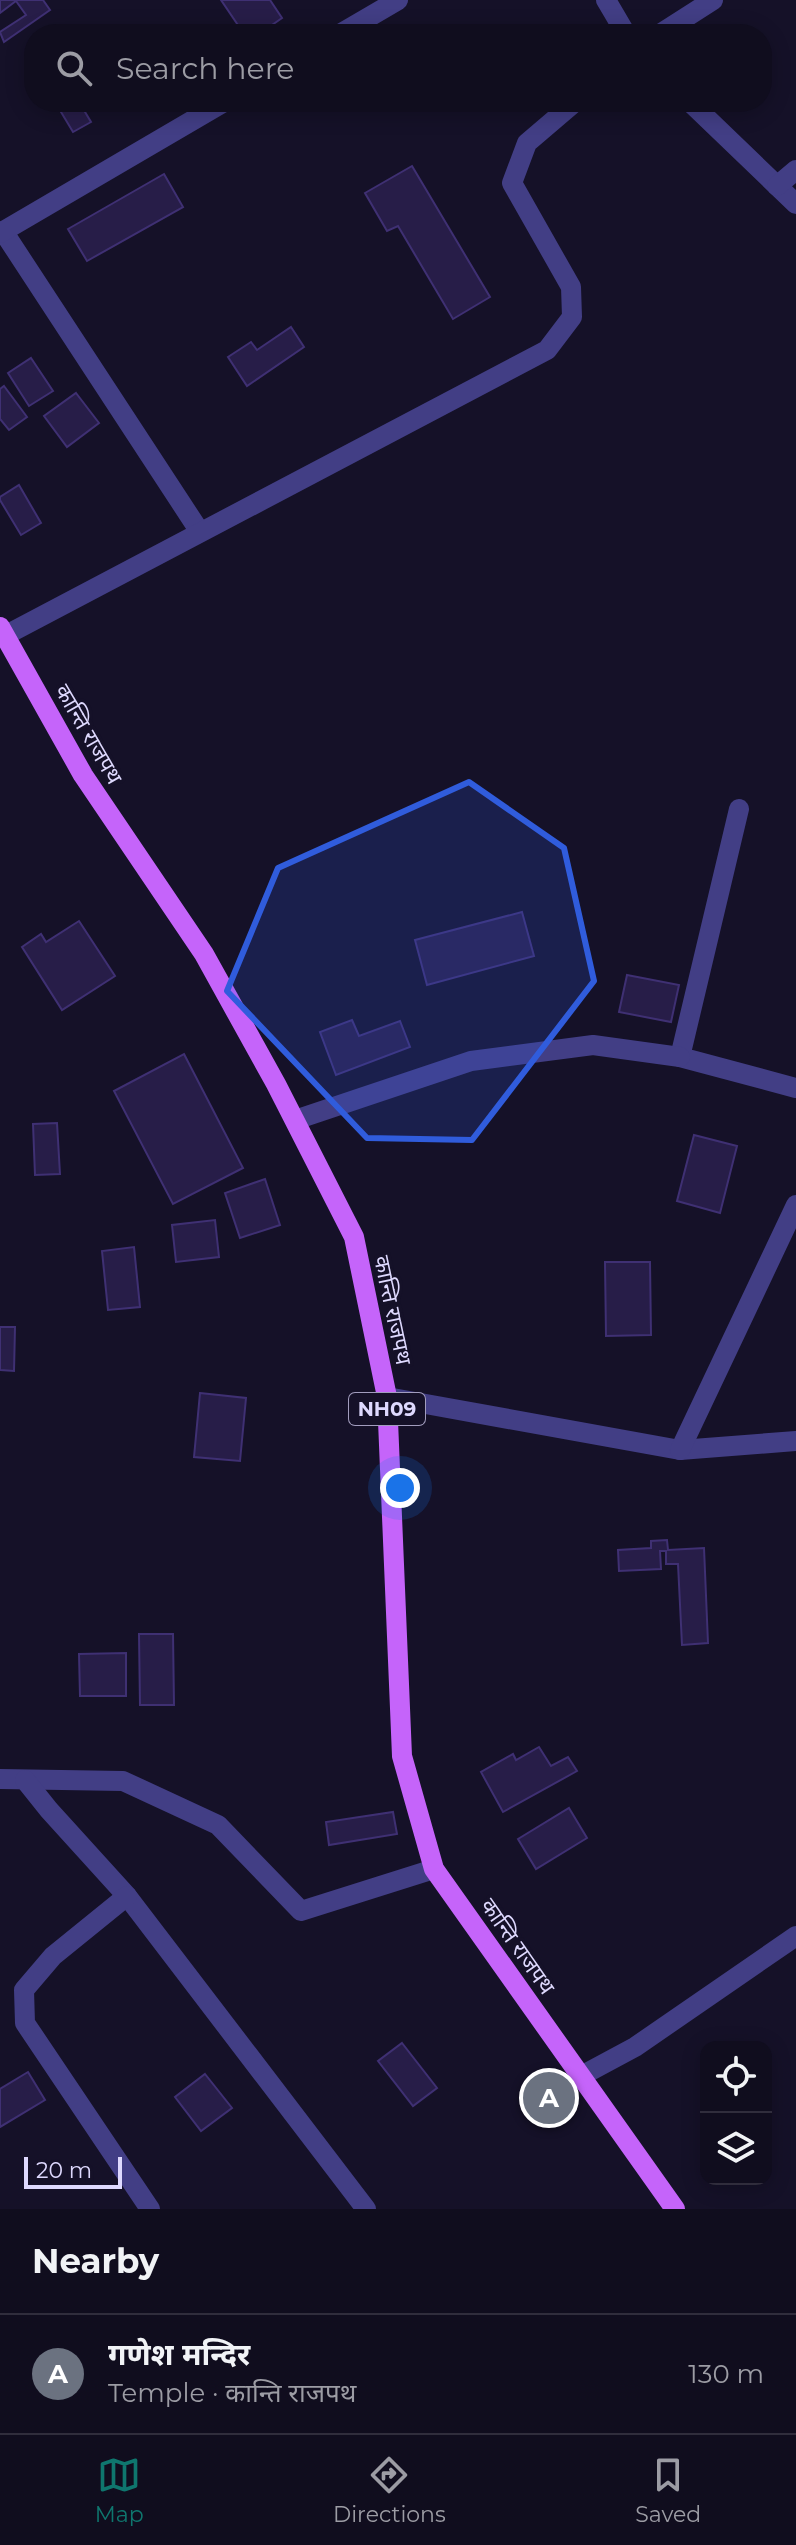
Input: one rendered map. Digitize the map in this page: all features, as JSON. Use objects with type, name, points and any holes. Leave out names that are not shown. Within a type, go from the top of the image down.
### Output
[{"type":"main road","name":"कान्ति राजपथ","points":[[3,631],[83,775],[204,954],[295,1120],[354,1237],[387,1397],[402,1756],[434,1869],[675,2209]]},
{"type":"street","points":[[357,24],[398,0]]},
{"type":"street","points":[[606,0],[620,24]]},
{"type":"street","points":[[676,24],[713,0]]},
{"type":"street","points":[[200,532],[1,232],[207,112]]},
{"type":"street","points":[[3,631],[200,532],[547,350],[572,317],[571,287],[512,183],[527,143],[563,112]]},
{"type":"street","points":[[700,112],[796,204]]},
{"type":"street","points":[[777,186],[796,170]]},
{"type":"street","points":[[680,1057],[739,809]]},
{"type":"street","points":[[295,1120],[471,1061],[593,1045],[680,1057],[796,1088]]},
{"type":"street","points":[[680,1450],[796,1205]]},
{"type":"street","points":[[387,1397],[680,1450],[796,1441]]},
{"type":"street","points":[[0,1779],[123,1781],[218,1825],[301,1911],[434,1869]]},
{"type":"street","points":[[25,1780],[127,1896],[366,2209]]},
{"type":"street","points":[[127,1896],[53,1956],[24,1990],[25,2023],[150,2209]]},
{"type":"street","points":[[581,2076],[635,2047],[796,1936]]},
{"type":"highlighted area","points":[[469,782],[564,848],[594,981],[472,1140],[367,1138],[227,991],[278,868]]},
{"type":"building","points":[[0,0],[43,0],[50,10],[30,24],[24,24],[24,28],[4,42],[0,32],[26,15],[16,1],[0,13]]},
{"type":"building","points":[[221,0],[270,0],[282,18],[273,24],[237,24]]},
{"type":"building","points":[[61,112],[85,112],[91,122],[73,132]]},
{"type":"building","points":[[412,166],[490,297],[453,319],[398,226],[387,231],[365,193]]},
{"type":"building","points":[[164,174],[183,207],[87,261],[68,229]]},
{"type":"building","points":[[291,327],[304,347],[247,386],[228,357],[251,342],[257,350]]},
{"type":"building","points":[[31,358],[53,391],[29,406],[8,373]]},
{"type":"building","points":[[4,386],[27,417],[9,430],[0,419],[0,389]]},
{"type":"building","points":[[76,393],[99,423],[67,447],[44,416]]},
{"type":"building","points":[[19,485],[41,523],[21,535],[0,500]]},
{"type":"building","points":[[522,912],[534,956],[427,985],[415,940]]},
{"type":"building","points":[[79,921],[115,976],[62,1010],[22,947],[41,934],[46,942]]},
{"type":"building","points":[[627,975],[679,985],[671,1022],[619,1012]]},
{"type":"building","points":[[352,1020],[359,1036],[400,1021],[410,1047],[336,1075],[320,1032]]},
{"type":"building","points":[[184,1054],[243,1168],[173,1204],[114,1091]]},
{"type":"building","points":[[57,1123],[60,1174],[35,1175],[33,1124]]},
{"type":"building","points":[[694,1135],[737,1146],[720,1213],[677,1201]]},
{"type":"building","points":[[265,1179],[280,1225],[240,1238],[225,1193]]},
{"type":"building","points":[[215,1220],[219,1257],[176,1262],[172,1225]]},
{"type":"building","points":[[134,1247],[140,1307],[108,1310],[102,1251]]},
{"type":"building","points":[[605,1262],[650,1262],[651,1335],[606,1336]]},
{"type":"building","points":[[0,1327],[15,1327],[14,1371],[0,1370]]},
{"type":"building","points":[[200,1393],[246,1398],[240,1461],[194,1457]]},
{"type":"building","points":[[667,1540],[668,1550],[704,1548],[708,1643],[682,1645],[678,1564],[666,1564],[666,1551],[660,1551],[661,1569],[619,1571],[618,1550],[651,1548],[651,1541]]},
{"type":"building","points":[[139,1634],[173,1634],[174,1705],[140,1705]]},
{"type":"building","points":[[126,1653],[126,1696],[80,1696],[79,1654]]},
{"type":"building","points":[[539,1747],[551,1766],[568,1757],[577,1771],[503,1812],[481,1772],[513,1754],[516,1760]]},
{"type":"building","points":[[569,1808],[587,1838],[536,1869],[518,1839]]},
{"type":"building","points":[[393,1812],[397,1834],[329,1845],[326,1822]]},
{"type":"building","points":[[402,2043],[437,2088],[413,2106],[378,2061]]},
{"type":"building","points":[[28,2072],[45,2100],[0,2127],[0,2089]]},
{"type":"building","points":[[205,2074],[232,2108],[201,2131],[175,2097]]},
{"type":"place","name":"गणेश मन्दिर","points":[[549,2098]]}]
